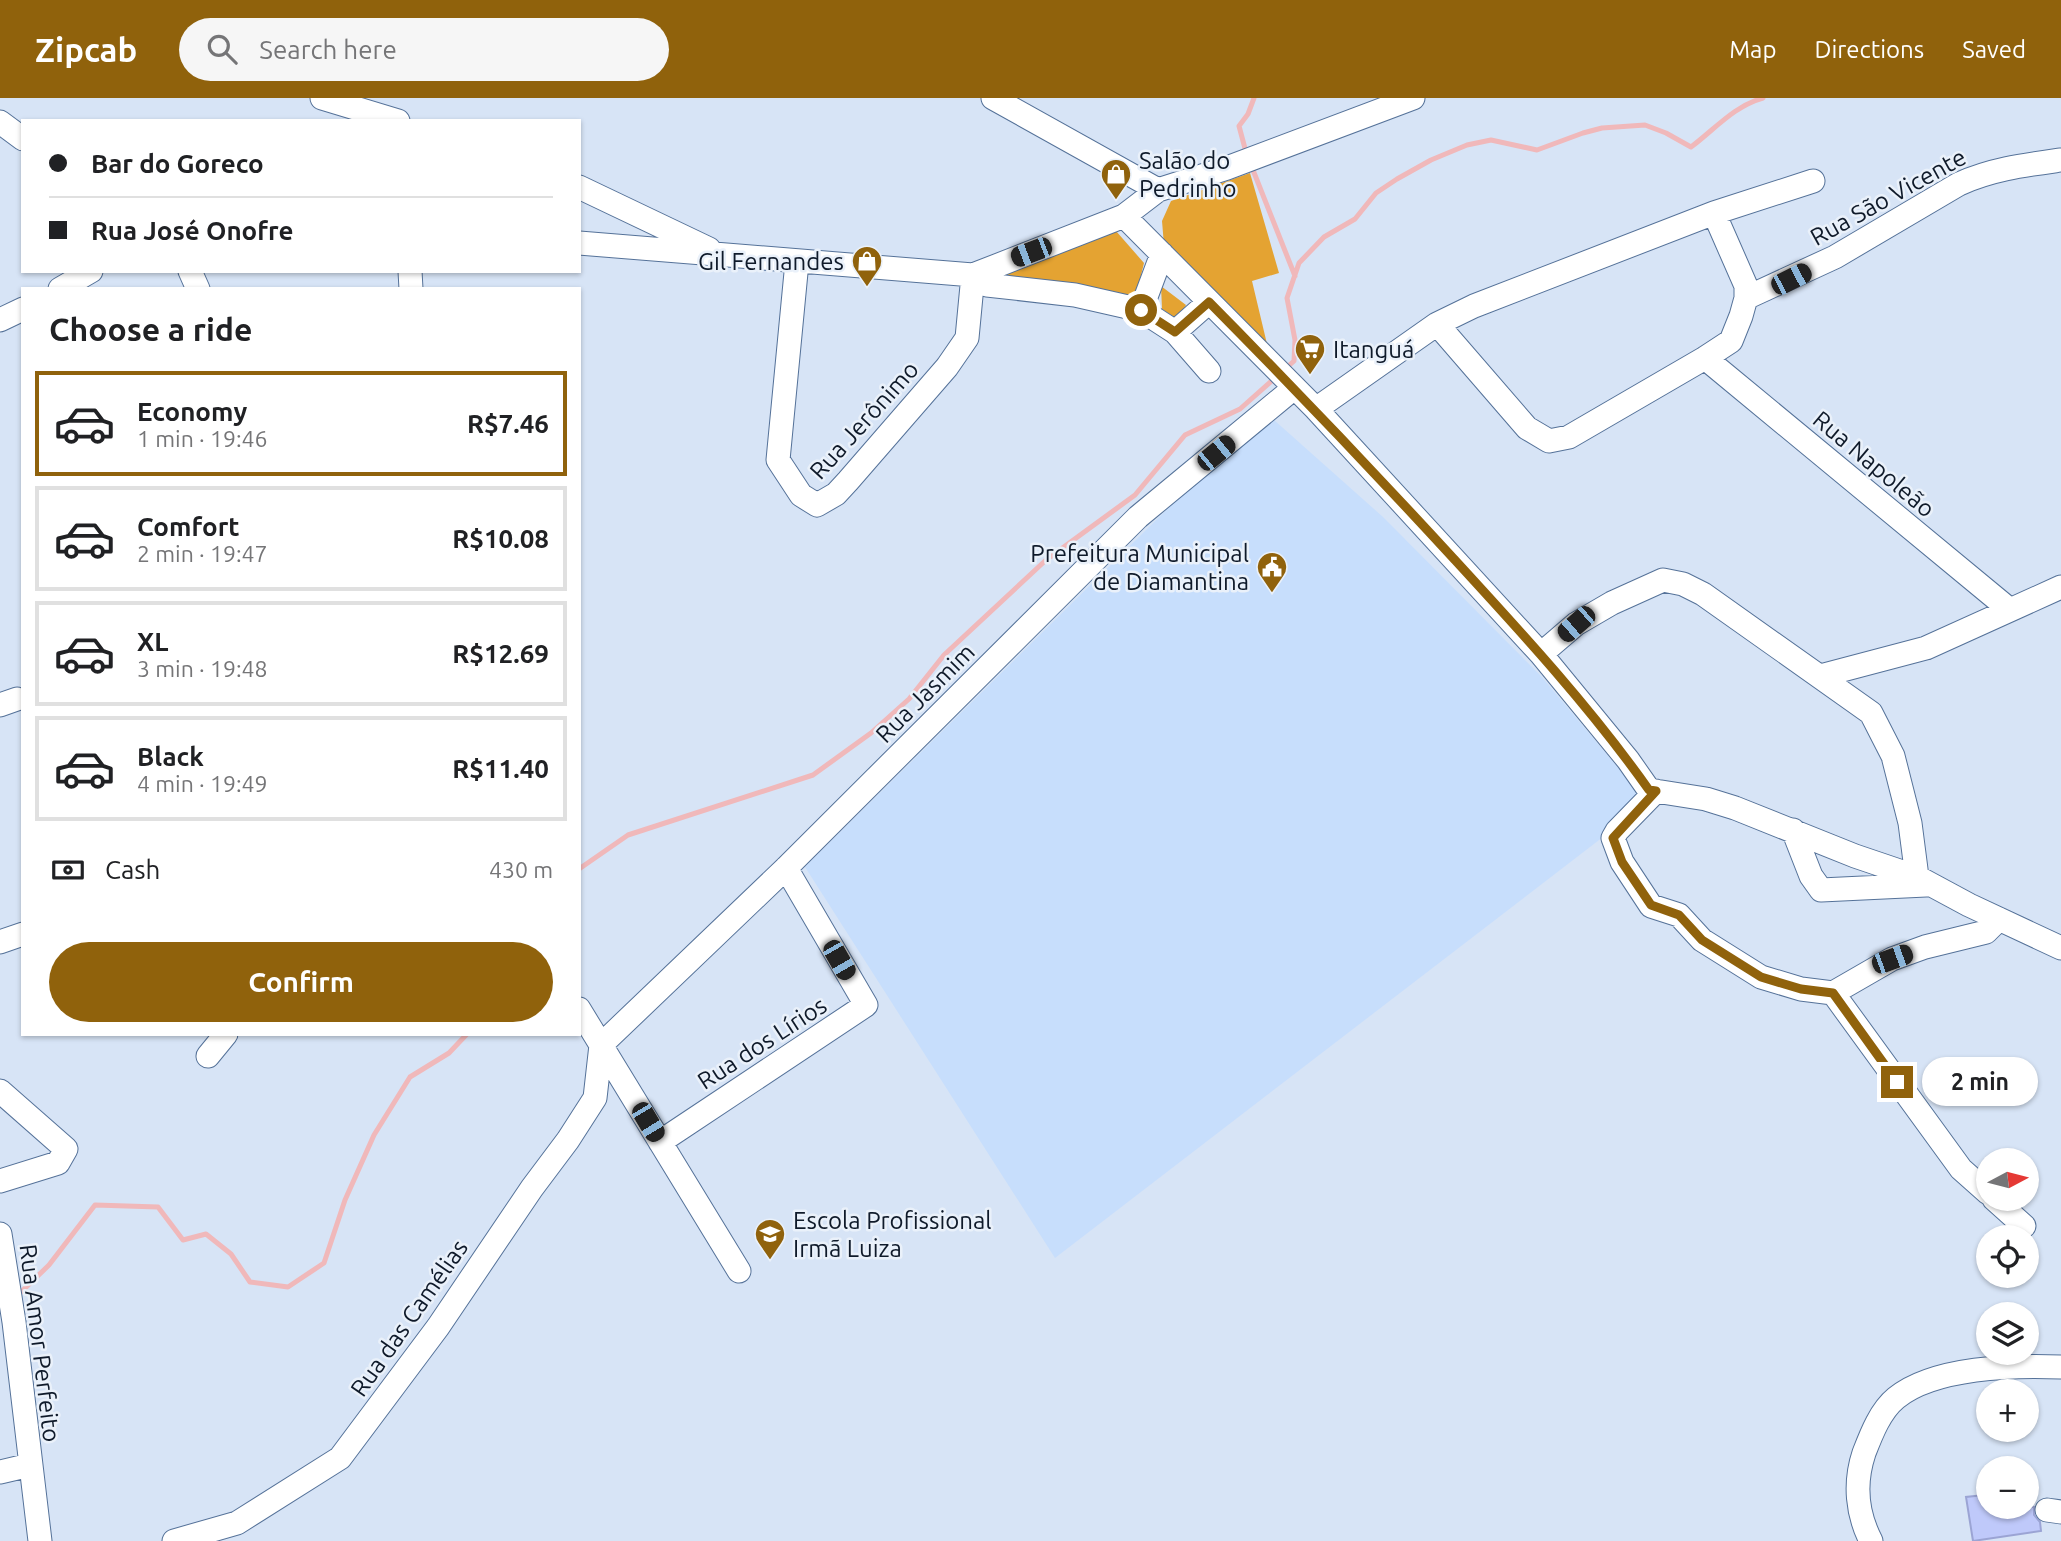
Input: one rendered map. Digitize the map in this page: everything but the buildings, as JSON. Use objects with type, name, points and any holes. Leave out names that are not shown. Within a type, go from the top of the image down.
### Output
[{"type":"street","points":[[322,98],[367,104],[394,119]]},
{"type":"street","points":[[993,98],[1158,190]]},
{"type":"street","points":[[581,243],[973,275],[1124,216],[1158,190],[1247,159],[1360,108],[1413,98]]},
{"type":"street","points":[[0,122],[21,138]]},
{"type":"street","name":"Rua São Vicente","points":[[1746,298],[1835,257],[1980,174],[2001,168],[2061,160]]},
{"type":"street","points":[[1316,410],[1437,324],[1560,272],[1714,213],[1813,181]]},
{"type":"street","points":[[581,188],[722,255]]},
{"type":"street","points":[[1437,324],[1527,428],[1549,441],[1569,437],[1731,341],[1746,298],[1745,286],[1714,213]]},
{"type":"street","points":[[1124,216],[1316,410],[1541,654],[1628,760],[1649,790],[1716,802],[1793,830],[1924,881],[2061,948]]},
{"type":"street","points":[[1141,310],[1161,254]]},
{"type":"street","name":"Rua Jerônimo","points":[[797,262],[778,460],[801,495],[817,505],[836,494],[947,367],[967,338],[973,275]]},
{"type":"street","points":[[63,287],[88,273]]},
{"type":"street","points":[[973,275],[987,285],[1075,295],[1141,310],[1175,332],[1209,372]]},
{"type":"street","points":[[1175,332],[1209,302]]},
{"type":"street","points":[[0,320],[21,310]]},
{"type":"street","name":"Rua Napoleão","points":[[1705,358],[2010,610]]},
{"type":"street","name":"Rua Jasmim","points":[[601,1045],[786,868],[1138,517],[1291,385]]},
{"type":"street","points":[[1541,654],[1576,624],[1663,580],[1683,584],[1703,594],[1871,713],[1893,755],[1924,881]]},
{"type":"street","points":[[1820,676],[1926,648],[2061,587]]},
{"type":"street","points":[[1656,791],[1613,838],[1622,862],[1651,905],[1679,915],[1702,940],[1761,977],[1801,989],[1833,993],[1892,959],[1925,947],[1986,932],[1999,919]]},
{"type":"street","points":[[1793,830],[1811,876],[1821,890],[1924,881]]},
{"type":"street","name":"Rua dos Lírios","points":[[660,1142],[866,1005],[786,868]]},
{"type":"street","points":[[0,942],[21,935]]},
{"type":"street","points":[[1833,993],[1961,1169],[1976,1182]]},
{"type":"street","points":[[581,1012],[739,1271]]},
{"type":"street","points":[[208,1056],[224,1036]]},
{"type":"street","name":"Rua das Camélias","points":[[174,1541],[238,1532],[340,1458],[438,1327],[531,1188],[582,1119],[595,1098],[601,1045]]},
{"type":"street","points":[[0,1090],[66,1149],[58,1163],[0,1181]]},
{"type":"street","points":[[2007,1211],[2023,1225]]},
{"type":"street","name":"Rua Amor Perfeito","points":[[0,1234],[13,1315],[40,1541]]},
{"type":"street","points":[[1871,1541],[1858,1508],[1862,1461],[1870,1436],[1894,1399],[1911,1388],[1974,1369],[2001,1366],[2061,1367]]},
{"type":"street","points":[[0,1472],[30,1465]]},
{"type":"shaded area","points":[[1250,173],[1279,273],[1252,281],[1267,344],[1164,245],[1162,221],[1171,201]]},
{"type":"shaded area","points":[[1116,231],[1144,263],[1135,300],[995,283],[997,273]]},
{"type":"shaded area","points":[[1161,286],[1186,305],[1177,319],[1162,309]]},
{"type":"shaded area","points":[[1274,420],[1383,517],[1541,676],[1640,794],[1603,837],[1055,1258],[805,867],[1227,450]]},
{"type":"waterway","points":[[1247,156],[1239,126],[1248,114],[1254,98]]},
{"type":"waterway","points":[[1285,369],[1294,361],[1295,340],[1287,298],[1299,263],[1324,237],[1355,219],[1376,193],[1397,179],[1431,160],[1467,145],[1491,140],[1537,150],[1602,128],[1645,125],[1691,147],[1734,112],[1763,98]]},
{"type":"waterway","points":[[1251,165],[1295,276]]},
{"type":"waterway","points":[[581,868],[628,835],[813,775],[871,733],[909,699],[944,655],[1046,560],[1135,495],[1185,435],[1240,409],[1275,378]]},
{"type":"waterway","points":[[18,1295],[49,1265],[95,1205],[158,1207],[183,1240],[206,1234],[231,1254],[250,1282],[288,1287],[324,1263],[345,1200],[374,1135],[410,1077],[449,1053],[465,1036]]},
{"type":"place","name":"Salão do Pedrinho","points":[[1116,201]]},
{"type":"place","name":"Gil Fernandes","points":[[867,288]]},
{"type":"place","name":"Itanguá","points":[[1310,376]]},
{"type":"place","name":"Prefeitura Municipal de Diamantina","points":[[1272,594]]},
{"type":"place","name":"Escola Profissional Irmã Luiza","points":[[770,1261]]},
{"type":"route","points":[[1141,310],[1175,332],[1209,302],[1316,410],[1541,654],[1628,760],[1649,790],[1656,791],[1613,838],[1622,862],[1651,905],[1679,915],[1702,940],[1761,977],[1801,989],[1833,993],[1897,1082]]}]
